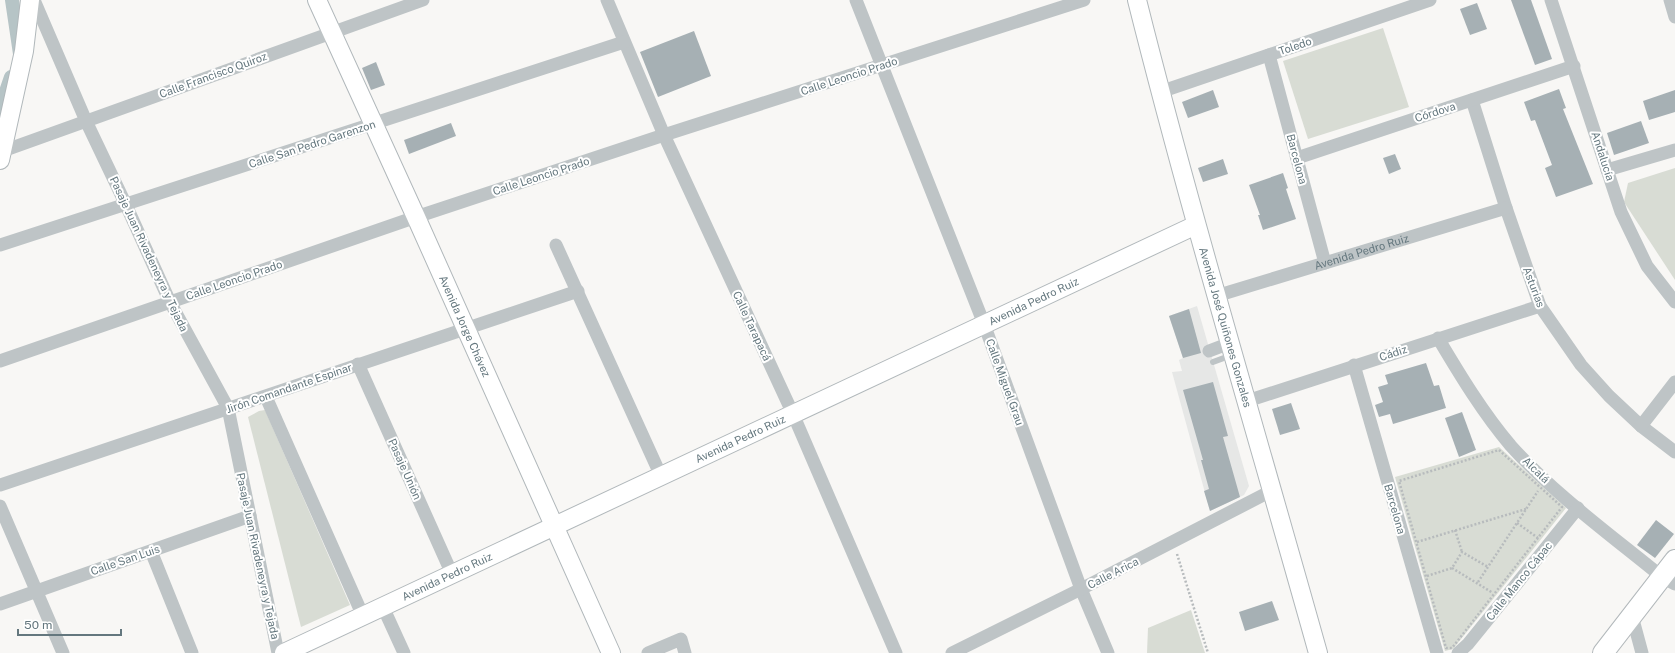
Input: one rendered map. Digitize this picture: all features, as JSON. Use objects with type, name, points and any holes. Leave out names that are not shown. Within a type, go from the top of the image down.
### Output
[{"type":"main road","points":[[1603,653],[1632,616],[1669,580],[1675,560]]},
{"type":"street","points":[[2,156],[24,51],[30,0]]},
{"type":"street","name":"Pasaje Juan Rivadeneyra y Tejada","points":[[34,0],[86,121],[170,302],[228,408],[278,653]]},
{"type":"street","name":"Avenida Jorge Chávez","points":[[317,0],[466,328],[611,653]]},
{"type":"street","name":"Calle Francisco Quiroz","points":[[2,156],[86,121],[423,0]]},
{"type":"street","name":"Calle Tarapacá","points":[[606,0],[664,135],[793,414],[896,653]]},
{"type":"street","name":"Calle Miguel Grau","points":[[856,0],[984,324],[1081,589],[1108,653]]},
{"type":"street","name":"Calle Leoncio Prado","points":[[0,360],[416,217],[664,135],[1084,0]]},
{"type":"street","name":"Avenida José Quiñones Gonzales","points":[[1137,0],[1196,225],[1273,490],[1318,653]]},
{"type":"street","name":"Toledo","points":[[1160,92],[1430,0]]},
{"type":"street","name":"Andalucía","points":[[1551,0],[1621,212],[1647,266],[1675,302]]},
{"type":"street","points":[[1670,0],[1675,17]]},
{"type":"street","name":"Calle San Pedro Garenzon","points":[[0,245],[624,42]]},
{"type":"street","name":"Barcelona","points":[[1269,55],[1325,263]]},
{"type":"street","name":"Córdova","points":[[1297,158],[1574,66]]},
{"type":"street","name":"Asturias","points":[[1472,100],[1506,208],[1540,306],[1581,365],[1609,396],[1641,426],[1675,452]]},
{"type":"street","points":[[1607,170],[1675,150]]},
{"type":"street","name":"Avenida Pedro Ruiz","points":[[1216,296],[1506,208]]},
{"type":"street","name":"Avenida Pedro Ruiz","points":[[284,653],[1196,225]]},
{"type":"street","points":[[556,245],[661,476]]},
{"type":"street","name":"Jirón Comandante Espinar","points":[[0,485],[228,408],[266,397],[358,364],[578,291]]},
{"type":"street","name":"Cádiz","points":[[1247,401],[1354,365],[1540,306]]},
{"type":"street","name":"Alcalá","points":[[1438,338],[1461,377],[1512,446],[1578,508],[1669,580]]},
{"type":"street","points":[[1211,356],[1232,349]]},
{"type":"street","name":"Pasaje Unión","points":[[358,364],[452,574]]},
{"type":"street","name":"Barcelona","points":[[1354,365],[1437,653]]},
{"type":"street","points":[[1641,426],[1675,382]]},
{"type":"street","points":[[266,397],[362,616]]},
{"type":"street","name":"Calle Arica","points":[[952,653],[1081,589],[1273,490]]},
{"type":"street","points":[[0,506],[63,653]]},
{"type":"street","name":"Calle Manco Cápac","points":[[1458,653],[1468,644],[1578,508]]},
{"type":"street","name":"Calle San Luis","points":[[0,604],[250,516]]},
{"type":"street","points":[[151,551],[192,653]]},
{"type":"street","points":[[383,607],[404,653]]},
{"type":"street","points":[[1632,616],[1642,653]]},
{"type":"street","points":[[648,653],[682,638],[685,653]]},
{"type":"path","points":[[1499,450],[1541,488],[1562,507],[1452,648],[1446,648],[1399,481],[1499,450]]},
{"type":"path","points":[[1478,582],[1541,488]]},
{"type":"path","points":[[1416,542],[1526,509]]},
{"type":"path","points":[[1517,523],[1538,539]]},
{"type":"path","points":[[1455,530],[1462,552],[1488,567]]},
{"type":"path","points":[[1173,542],[1208,653]]},
{"type":"path","points":[[1426,576],[1452,568],[1462,552]]},
{"type":"path","points":[[1452,568],[1478,582],[1494,594]]},
{"type":"shaded area","points":[[1383,28],[1409,107],[1308,139],[1283,61]]},
{"type":"shaded area","points":[[1675,168],[1675,280],[1624,202],[1628,183]]},
{"type":"shaded area","points":[[1197,306],[1249,486],[1244,495],[1210,511],[1172,372],[1182,371],[1179,360],[1183,358],[1169,316]]},
{"type":"shaded area","points":[[265,410],[350,605],[301,627],[248,417],[259,411]]},
{"type":"shaded area","points":[[1499,447],[1566,508],[1453,649],[1445,651],[1395,477]]},
{"type":"shaded area","points":[[1191,610],[1205,653],[1147,653],[1148,628]]},
{"type":"building","points":[[1511,0],[1531,0],[1552,59],[1535,65]]},
{"type":"building","points":[[1477,3],[1487,29],[1470,35],[1460,9]]},
{"type":"building","points":[[694,31],[711,76],[658,97],[640,52]]},
{"type":"building","points":[[376,62],[385,85],[371,90],[362,68]]},
{"type":"building","points":[[1559,89],[1566,108],[1563,109],[1593,184],[1556,197],[1545,168],[1552,165],[1535,120],[1531,121],[1524,102]]},
{"type":"building","points":[[1213,90],[1219,107],[1188,118],[1182,102]]},
{"type":"building","points":[[1675,90],[1675,112],[1649,120],[1643,101]]},
{"type":"building","points":[[1641,121],[1649,143],[1614,155],[1607,133]]},
{"type":"building","points":[[451,123],[456,136],[409,154],[404,140]]},
{"type":"building","points":[[1395,154],[1401,169],[1389,174],[1383,158]]},
{"type":"building","points":[[1223,159],[1228,174],[1203,182],[1198,168]]},
{"type":"building","points":[[1283,173],[1288,188],[1286,189],[1296,219],[1263,230],[1258,215],[1260,215],[1249,185]]},
{"type":"building","points":[[1189,309],[1201,353],[1183,358],[1169,316]]},
{"type":"building","points":[[1426,363],[1434,386],[1439,385],[1446,408],[1393,424],[1390,414],[1379,417],[1375,405],[1383,402],[1378,387],[1388,384],[1385,375]]},
{"type":"building","points":[[1213,382],[1228,436],[1223,437],[1240,497],[1210,511],[1204,491],[1209,489],[1201,460],[1203,460],[1183,390]]},
{"type":"building","points":[[1291,403],[1300,429],[1280,435],[1272,409]]},
{"type":"building","points":[[1462,412],[1476,450],[1459,457],[1445,418]]},
{"type":"building","points":[[1656,520],[1674,534],[1655,558],[1637,545]]},
{"type":"building","points":[[1272,601],[1279,620],[1245,631],[1239,612]]},
{"type":"waterway","points":[[12,0],[20,54]]},
{"type":"waterway","points":[[0,109],[11,77]]}]
